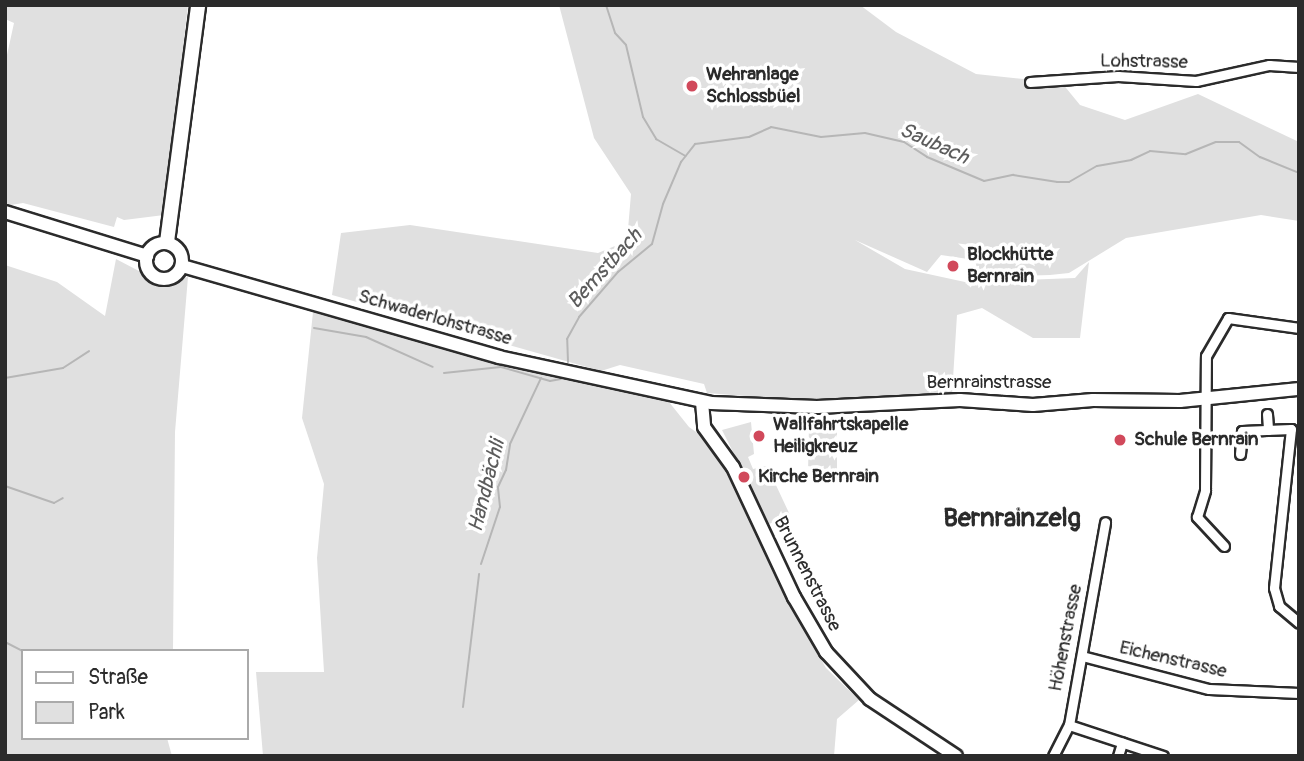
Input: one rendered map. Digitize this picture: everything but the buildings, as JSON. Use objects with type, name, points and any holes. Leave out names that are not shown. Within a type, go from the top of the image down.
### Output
[{"type":"highway","points":[[167,242],[198,5]]},
{"type":"main road","points":[[5,212],[147,256]]},
{"type":"main road","points":[[167,242],[178,248],[182,266],[177,274],[162,279],[148,268],[147,256],[152,247],[167,242]]},
{"type":"main road","name":"Schwaderlohstrasse","points":[[182,266],[499,357],[679,398]]},
{"type":"main road","name":"Bernrainstrasse","points":[[679,398],[707,402],[817,407],[960,400],[1033,405],[1206,399],[1299,389]]},
{"type":"main road","name":"Brunnenstrasse","points":[[707,402],[702,423],[733,467],[794,597],[826,652],[870,699],[956,756]]},
{"type":"street","name":"Lohstrasse","points":[[1030,82],[1118,76],[1196,81],[1269,65],[1299,67]]},
{"type":"street","points":[[1224,546],[1197,517],[1205,490],[1206,356],[1228,318],[1299,328]]},
{"type":"street","points":[[1267,414],[1268,430]]},
{"type":"street","points":[[1240,454],[1242,431],[1291,429],[1275,588],[1279,606],[1299,623]]},
{"type":"street","name":"Höhenstrasse","points":[[1053,756],[1069,725],[1105,522]]},
{"type":"street","name":"Eichenstrasse","points":[[1082,656],[1209,689],[1299,693]]},
{"type":"street","points":[[1069,725],[1163,756]]},
{"type":"street","points":[[1118,756],[1122,743]]},
{"type":"green space","points":[[5,5],[188,5],[164,215],[124,220],[117,217],[114,227],[23,203],[5,206],[5,64],[14,23],[5,19]]},
{"type":"green space","points":[[559,5],[860,5],[896,32],[976,74],[1062,83],[1080,105],[1125,120],[1198,94],[1299,142],[1299,221],[1261,215],[1126,238],[1069,273],[1050,275],[979,277],[975,260],[941,255],[927,272],[855,240],[905,269],[965,282],[1075,278],[1089,262],[1080,338],[1033,338],[982,308],[957,315],[952,395],[796,400],[707,393],[704,384],[620,365],[601,371],[332,295],[341,233],[410,225],[598,253],[627,241],[631,194],[594,138]]},
{"type":"green space","points":[[116,259],[160,282],[188,277],[175,432],[173,649],[21,649],[21,740],[168,740],[172,756],[5,756],[5,265],[57,282],[105,316]]},
{"type":"green space","points":[[313,312],[507,366],[669,402],[689,427],[713,444],[807,635],[826,668],[859,700],[837,719],[834,756],[263,756],[256,672],[324,672],[317,558],[324,484],[302,418]]},
{"type":"green space","points":[[751,422],[754,454],[748,457],[753,469],[767,466],[790,515],[769,524],[722,430]]},
{"type":"green space","points":[[809,424],[837,424],[837,470],[808,475]]},
{"type":"waterway","name":"Saubach","points":[[606,5],[615,33],[626,45],[643,117],[656,139],[685,156]]},
{"type":"waterway","name":"Saubach","points":[[568,362],[567,339],[579,317],[618,272],[652,244],[663,204],[681,162],[695,144],[749,137],[771,127],[821,137],[865,133],[904,142],[927,157],[984,181],[1013,175],[1069,182],[1097,166],[1131,160],[1150,151],[1186,154],[1216,142],[1239,142],[1260,157],[1299,173]]},
{"type":"waterway","name":"Bemstbach","points":[[314,328],[366,337],[433,367]]},
{"type":"waterway","points":[[5,378],[63,368],[89,351]]},
{"type":"waterway","name":"Bemstbach","points":[[444,373],[501,367],[550,381],[561,379]]},
{"type":"waterway","name":"Handbächli","points":[[481,564],[500,507],[498,487],[506,470],[510,444],[541,378]]},
{"type":"waterway","points":[[5,486],[54,503],[63,498]]},
{"type":"waterway","name":"Handbächli","points":[[463,707],[479,574]]},
{"type":"waterway","points":[[5,642],[21,650]]},
{"type":"place","name":"Wehranlage Schlossbüel","points":[[692,86]]},
{"type":"place","name":"Blockhütte Bernrain","points":[[953,266]]},
{"type":"place","name":"Wallfahrtskapelle Heiligkreuz","points":[[759,436]]},
{"type":"place","name":"Schule Bernrain","points":[[1120,440]]},
{"type":"place","name":"Kirche Bernrain","points":[[744,477]]},
{"type":"district","name":"Bernrainzelg","points":[[1012,519]]}]
